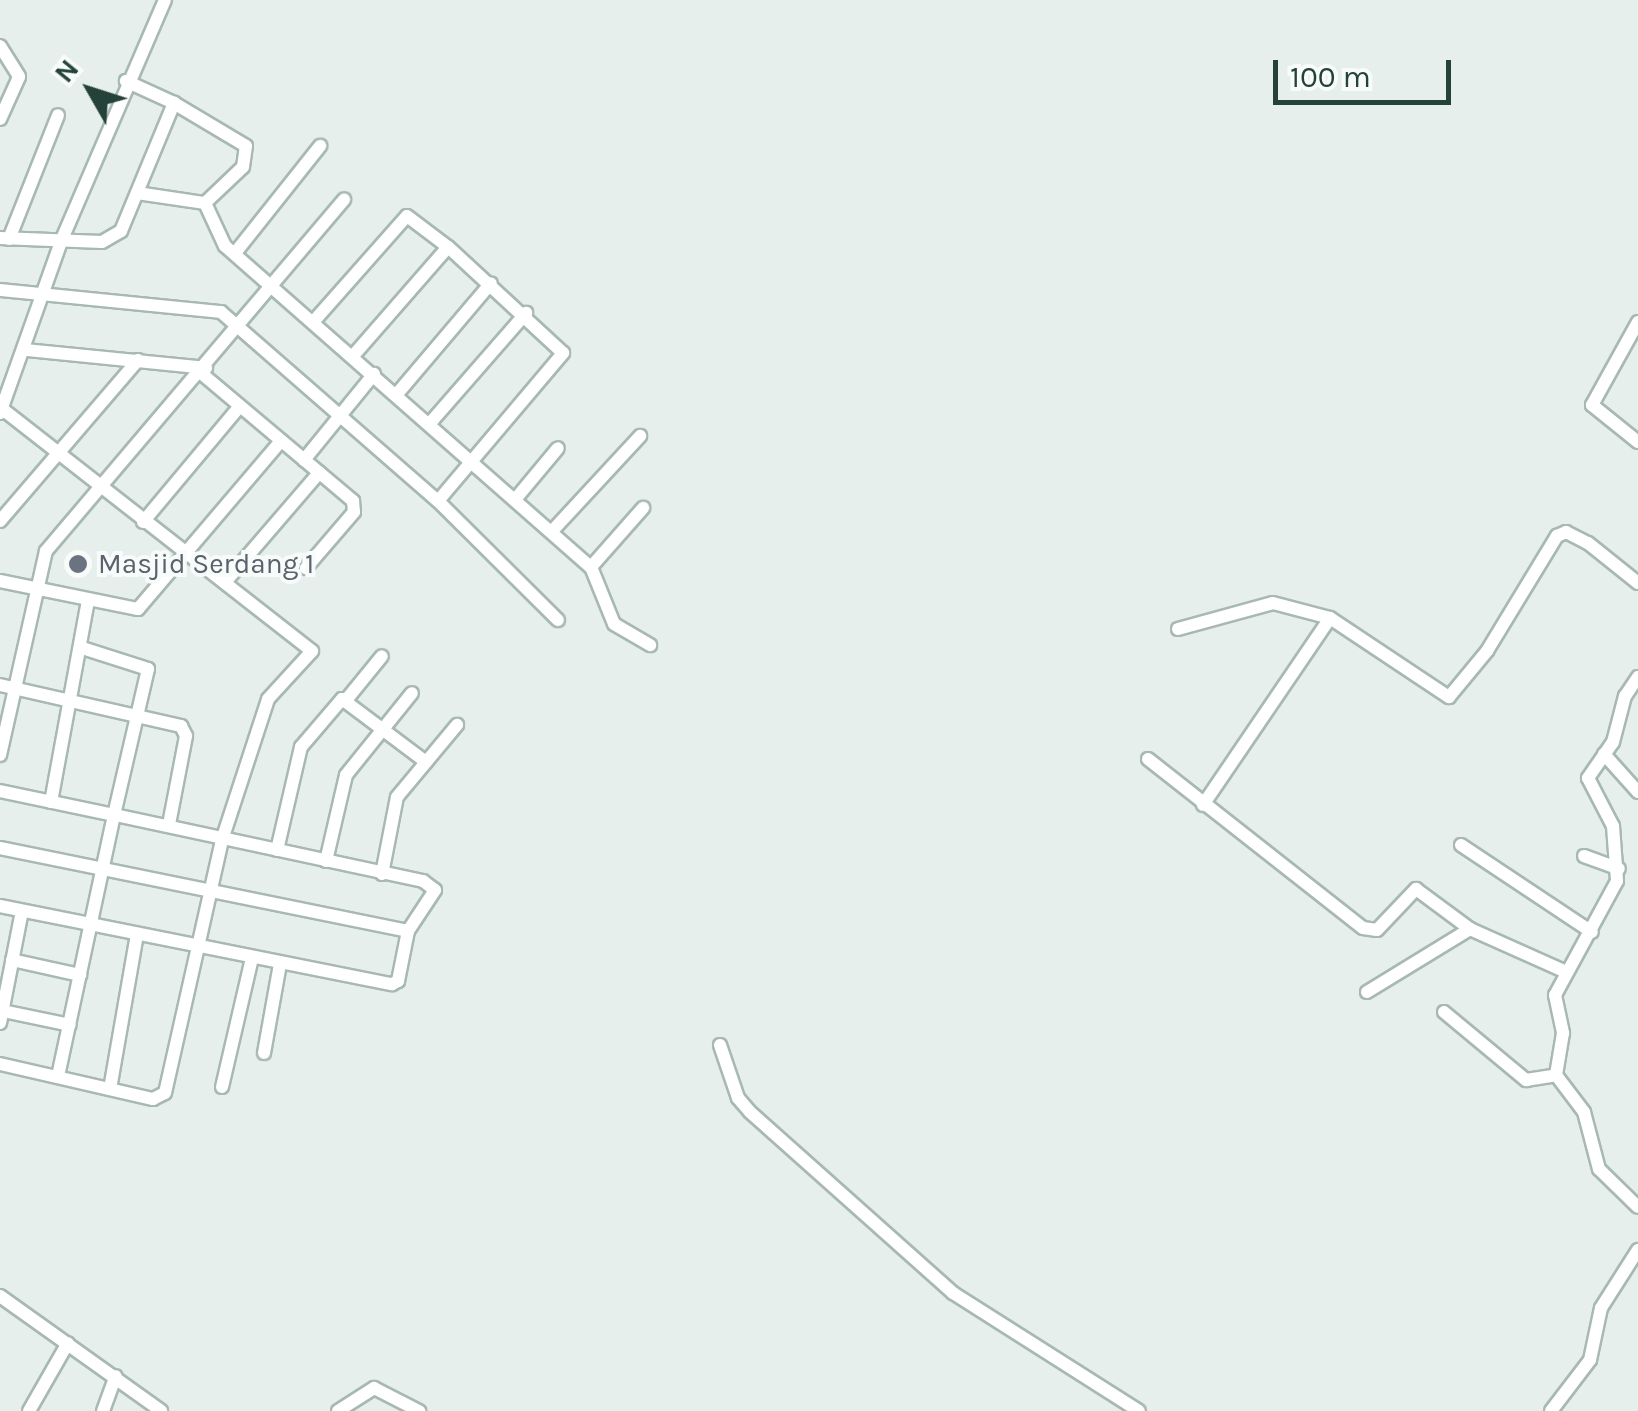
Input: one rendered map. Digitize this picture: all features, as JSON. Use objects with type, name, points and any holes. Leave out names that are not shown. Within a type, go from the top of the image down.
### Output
[{"type":"street","points":[[0,1064],[158,1100],[168,1088],[208,894],[268,699],[312,652],[226,581],[183,555],[63,452],[1,411],[26,350],[62,239],[126,81],[166,0]]},
{"type":"street","points":[[0,46],[19,77],[0,119]]},
{"type":"street","points":[[126,81],[214,124],[248,153],[244,167],[206,202]]},
{"type":"street","points":[[58,115],[5,238],[116,237],[174,103]]},
{"type":"street","points":[[236,253],[320,146]]},
{"type":"street","points":[[137,193],[206,202]]},
{"type":"street","points":[[0,755],[34,589],[46,551],[239,329],[344,199]]},
{"type":"street","points":[[206,202],[222,242],[554,529],[592,567],[614,624],[650,645]]},
{"type":"street","points":[[314,322],[407,216],[526,313],[563,357],[438,501]]},
{"type":"street","points":[[354,356],[448,246]]},
{"type":"street","points":[[397,394],[491,282]]},
{"type":"street","points":[[0,290],[206,307],[239,329],[438,501],[558,620]]},
{"type":"street","points":[[430,422],[526,313]]},
{"type":"street","points":[[1638,322],[1592,405],[1638,442]]},
{"type":"street","points":[[26,350],[203,370],[355,507],[306,568]]},
{"type":"street","points":[[0,521],[138,360]]},
{"type":"street","points":[[304,460],[374,374]]},
{"type":"street","points":[[143,522],[240,406]]},
{"type":"street","points":[[554,529],[640,436]]},
{"type":"street","points":[[0,581],[138,608],[281,441]]},
{"type":"street","points":[[518,496],[558,448]]},
{"type":"street","points":[[226,581],[318,473]]},
{"type":"street","points":[[592,567],[643,508]]},
{"type":"street","points":[[1178,629],[1261,604],[1330,618],[1448,697],[1460,691],[1561,533],[1588,543],[1638,582]]},
{"type":"street","points":[[51,802],[88,600]]},
{"type":"street","points":[[1203,805],[1330,618]]},
{"type":"street","points":[[58,1077],[139,714],[146,666],[82,648]]},
{"type":"street","points":[[276,850],[301,748],[382,656]]},
{"type":"street","points":[[1638,677],[1588,783],[1613,826],[1619,869],[1592,932],[1564,971],[1554,996],[1564,1033],[1556,1075],[1584,1112],[1599,1169],[1638,1207]]},
{"type":"street","points":[[0,686],[139,714],[185,732],[169,824]]},
{"type":"street","points":[[326,860],[346,775],[412,693]]},
{"type":"street","points":[[347,699],[426,762]]},
{"type":"street","points":[[382,874],[394,804],[457,724]]},
{"type":"street","points":[[1604,754],[1638,792]]},
{"type":"street","points":[[1148,759],[1363,928],[1377,930],[1416,888],[1470,929],[1564,971]]},
{"type":"street","points":[[0,791],[169,824],[222,840],[434,884],[408,931],[396,983],[280,964],[0,906]]},
{"type":"street","points":[[1462,844],[1592,932]]},
{"type":"street","points":[[0,848],[208,894],[408,931]]},
{"type":"street","points":[[1584,856],[1619,869]]},
{"type":"street","points":[[22,911],[2,1017],[70,1025]]},
{"type":"street","points":[[1367,992],[1470,929]]},
{"type":"street","points":[[110,1089],[138,935]]},
{"type":"street","points":[[222,1087],[252,958]]},
{"type":"street","points":[[12,960],[80,974]]},
{"type":"street","points":[[264,1052],[280,964]]},
{"type":"street","points":[[1444,1012],[1526,1080],[1556,1075]]},
{"type":"street","points":[[720,1045],[738,1098],[750,1112],[953,1293],[1140,1411]]},
{"type":"street","points":[[1551,1411],[1590,1360],[1601,1308],[1638,1250]]},
{"type":"street","points":[[0,1296],[161,1411]]},
{"type":"street","points":[[28,1411],[68,1343]]},
{"type":"street","points":[[103,1411],[116,1376]]},
{"type":"street","points":[[338,1411],[374,1388],[420,1411]]},
{"type":"place","name":"Masjid Serdang 1","points":[[78,564]]}]
